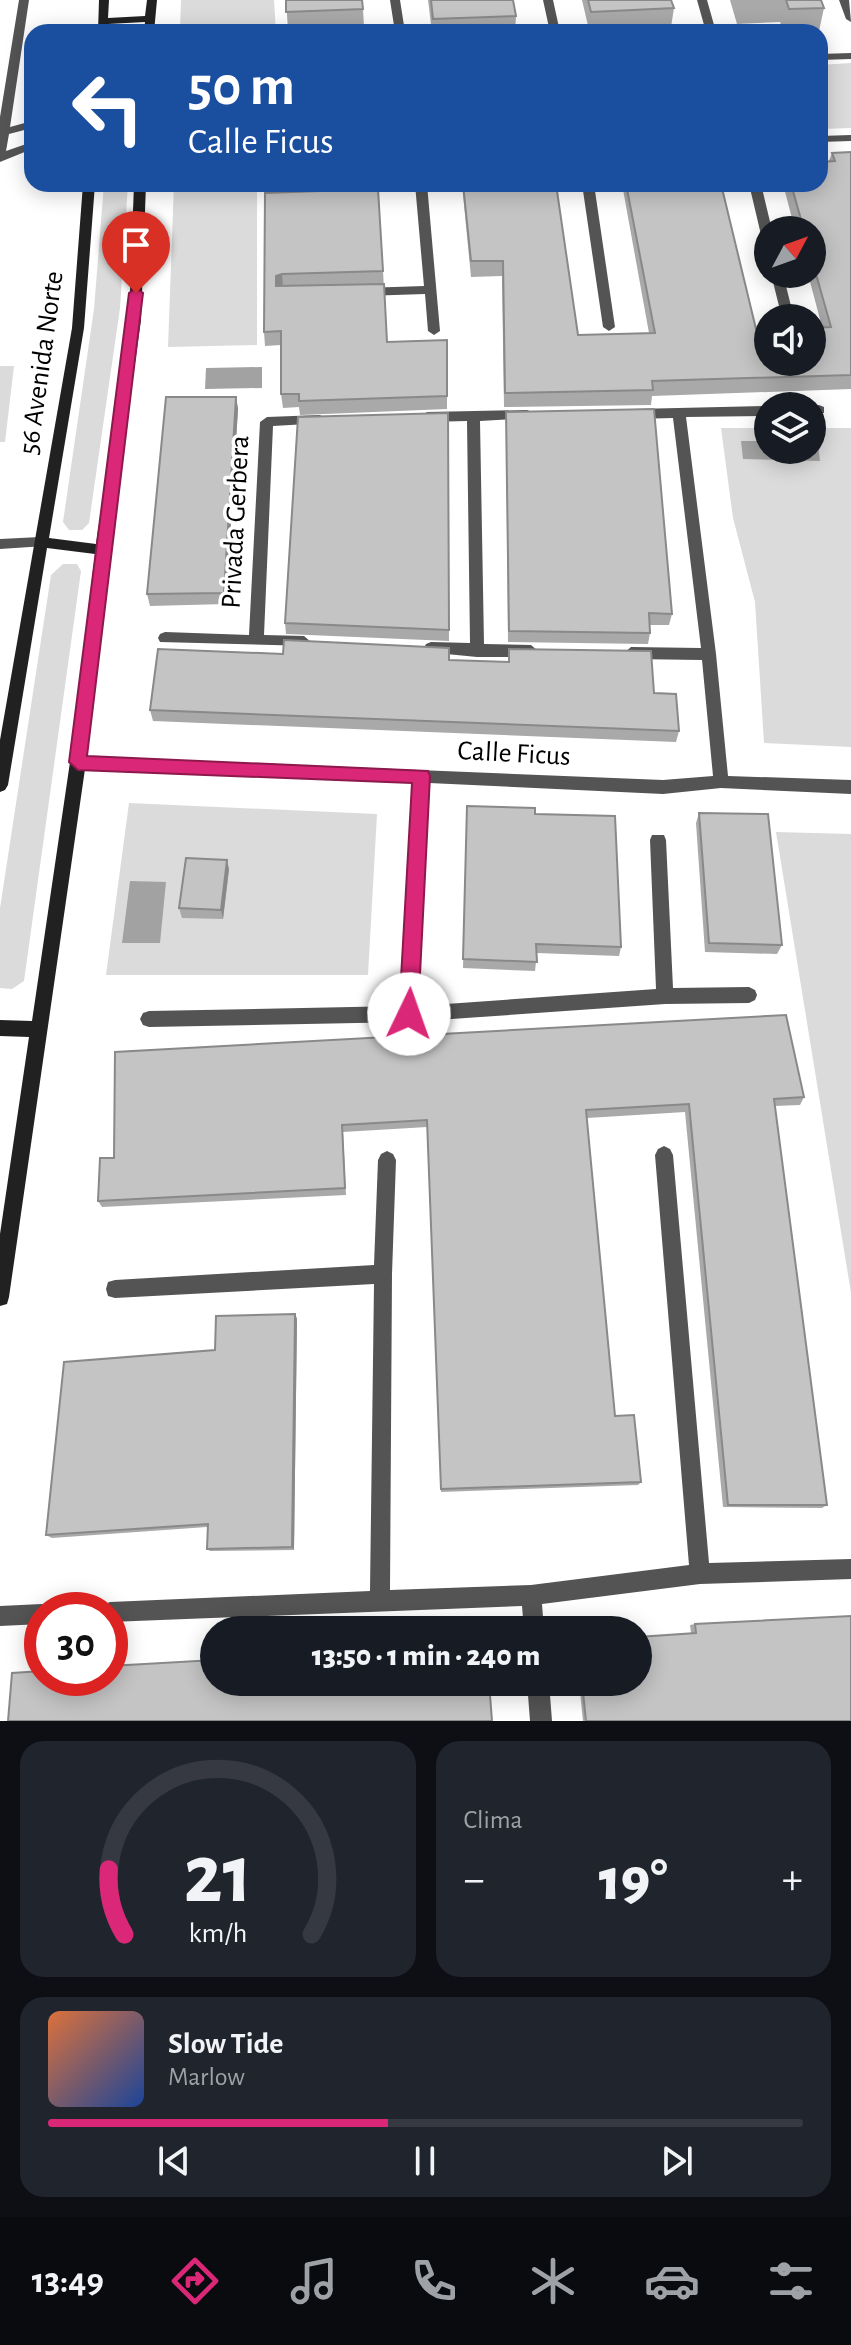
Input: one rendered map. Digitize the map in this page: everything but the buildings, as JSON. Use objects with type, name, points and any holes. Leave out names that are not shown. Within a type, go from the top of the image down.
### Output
[{"type":"main road","points":[[102,24],[104,0]]},
{"type":"main road","points":[[150,24],[152,0]]},
{"type":"main road","points":[[116,24],[150,19]]},
{"type":"main road","name":"56 Avenida Norte","points":[[0,785],[78,328],[88,192]]},
{"type":"main road","points":[[0,1297],[78,762],[102,550],[135,320],[140,192]]},
{"type":"main road","points":[[40,542],[102,550]]},
{"type":"main road","points":[[0,1028],[38,1029]]},
{"type":"street","points":[[24,0],[0,156],[24,147]]},
{"type":"street","points":[[395,0],[399,24]]},
{"type":"street","points":[[548,0],[553,24]]},
{"type":"street","points":[[702,0],[709,24]]},
{"type":"street","points":[[844,0],[851,19]]},
{"type":"street","points":[[828,57],[851,56]]},
{"type":"street","points":[[8,103],[24,118]]},
{"type":"street","points":[[2,133],[24,125]]},
{"type":"street","points":[[2,133],[24,141]]},
{"type":"street","points":[[828,139],[851,138]]},
{"type":"street","points":[[422,192],[434,331]]},
{"type":"street","points":[[589,192],[609,327]]},
{"type":"street","points":[[757,192],[763,216]]},
{"type":"street","points":[[343,293],[431,290]]},
{"type":"street","points":[[616,414],[754,411]]},
{"type":"street","points":[[679,413],[709,654],[721,782]]},
{"type":"street","points":[[410,418],[536,415]]},
{"type":"street","points":[[473,416],[477,651]]},
{"type":"street","name":"Privada Gerbera","points":[[256,640],[267,422],[331,420]]},
{"type":"street","points":[[0,544],[40,542]]},
{"type":"street","name":"Privada Gerbera","points":[[165,638],[319,643]]},
{"type":"street","points":[[414,648],[554,652]]},
{"type":"street","points":[[616,653],[709,654]]},
{"type":"street","name":"Calle Ficus","points":[[78,762],[663,787],[721,782],[851,787]]},
{"type":"street","points":[[409,1014],[422,776]]},
{"type":"street","points":[[658,840],[665,996]]},
{"type":"street","points":[[149,1019],[409,1014],[665,996],[749,995]]},
{"type":"street","points":[[664,1155],[700,1574]]},
{"type":"street","points":[[380,1601],[387,1160]]},
{"type":"street","points":[[115,1289],[383,1274]]},
{"type":"street","points":[[128,1611],[531,1595],[700,1574],[851,1569]]},
{"type":"street","points":[[531,1595],[533,1616]]},
{"type":"street","points":[[0,1616],[24,1615]]},
{"type":"street","points":[[539,1696],[541,1721]]},
{"type":"shaded area","points":[[181,0],[274,0],[276,24],[180,24]]},
{"type":"shaded area","points":[[851,63],[851,128],[828,129],[828,64]]},
{"type":"shaded area","points":[[103,192],[127,192],[120,308],[89,523],[82,530],[69,530],[63,522],[94,309]]},
{"type":"shaded area","points":[[174,192],[257,192],[257,345],[168,347]]},
{"type":"shaded area","points":[[0,366],[14,366],[5,442],[0,442]]},
{"type":"shaded area","points":[[262,367],[262,388],[205,389],[206,368]]},
{"type":"shaded area","points":[[721,428],[754,428],[754,464],[826,464],[826,428],[851,428],[851,747],[764,743],[755,602],[733,518]]},
{"type":"shaded area","points":[[741,441],[754,441],[754,459],[743,459]]},
{"type":"shaded area","points":[[63,564],[77,564],[81,571],[24,981],[12,989],[0,988],[0,908],[51,575]]},
{"type":"shaded area","points":[[129,803],[377,814],[368,975],[106,975]]},
{"type":"shaded area","points":[[776,832],[851,834],[851,1293]]},
{"type":"shaded area","points":[[130,881],[166,882],[160,943],[122,943]]},
{"type":"route","points":[[136,293],[78,762],[422,776],[409,1014]]}]
